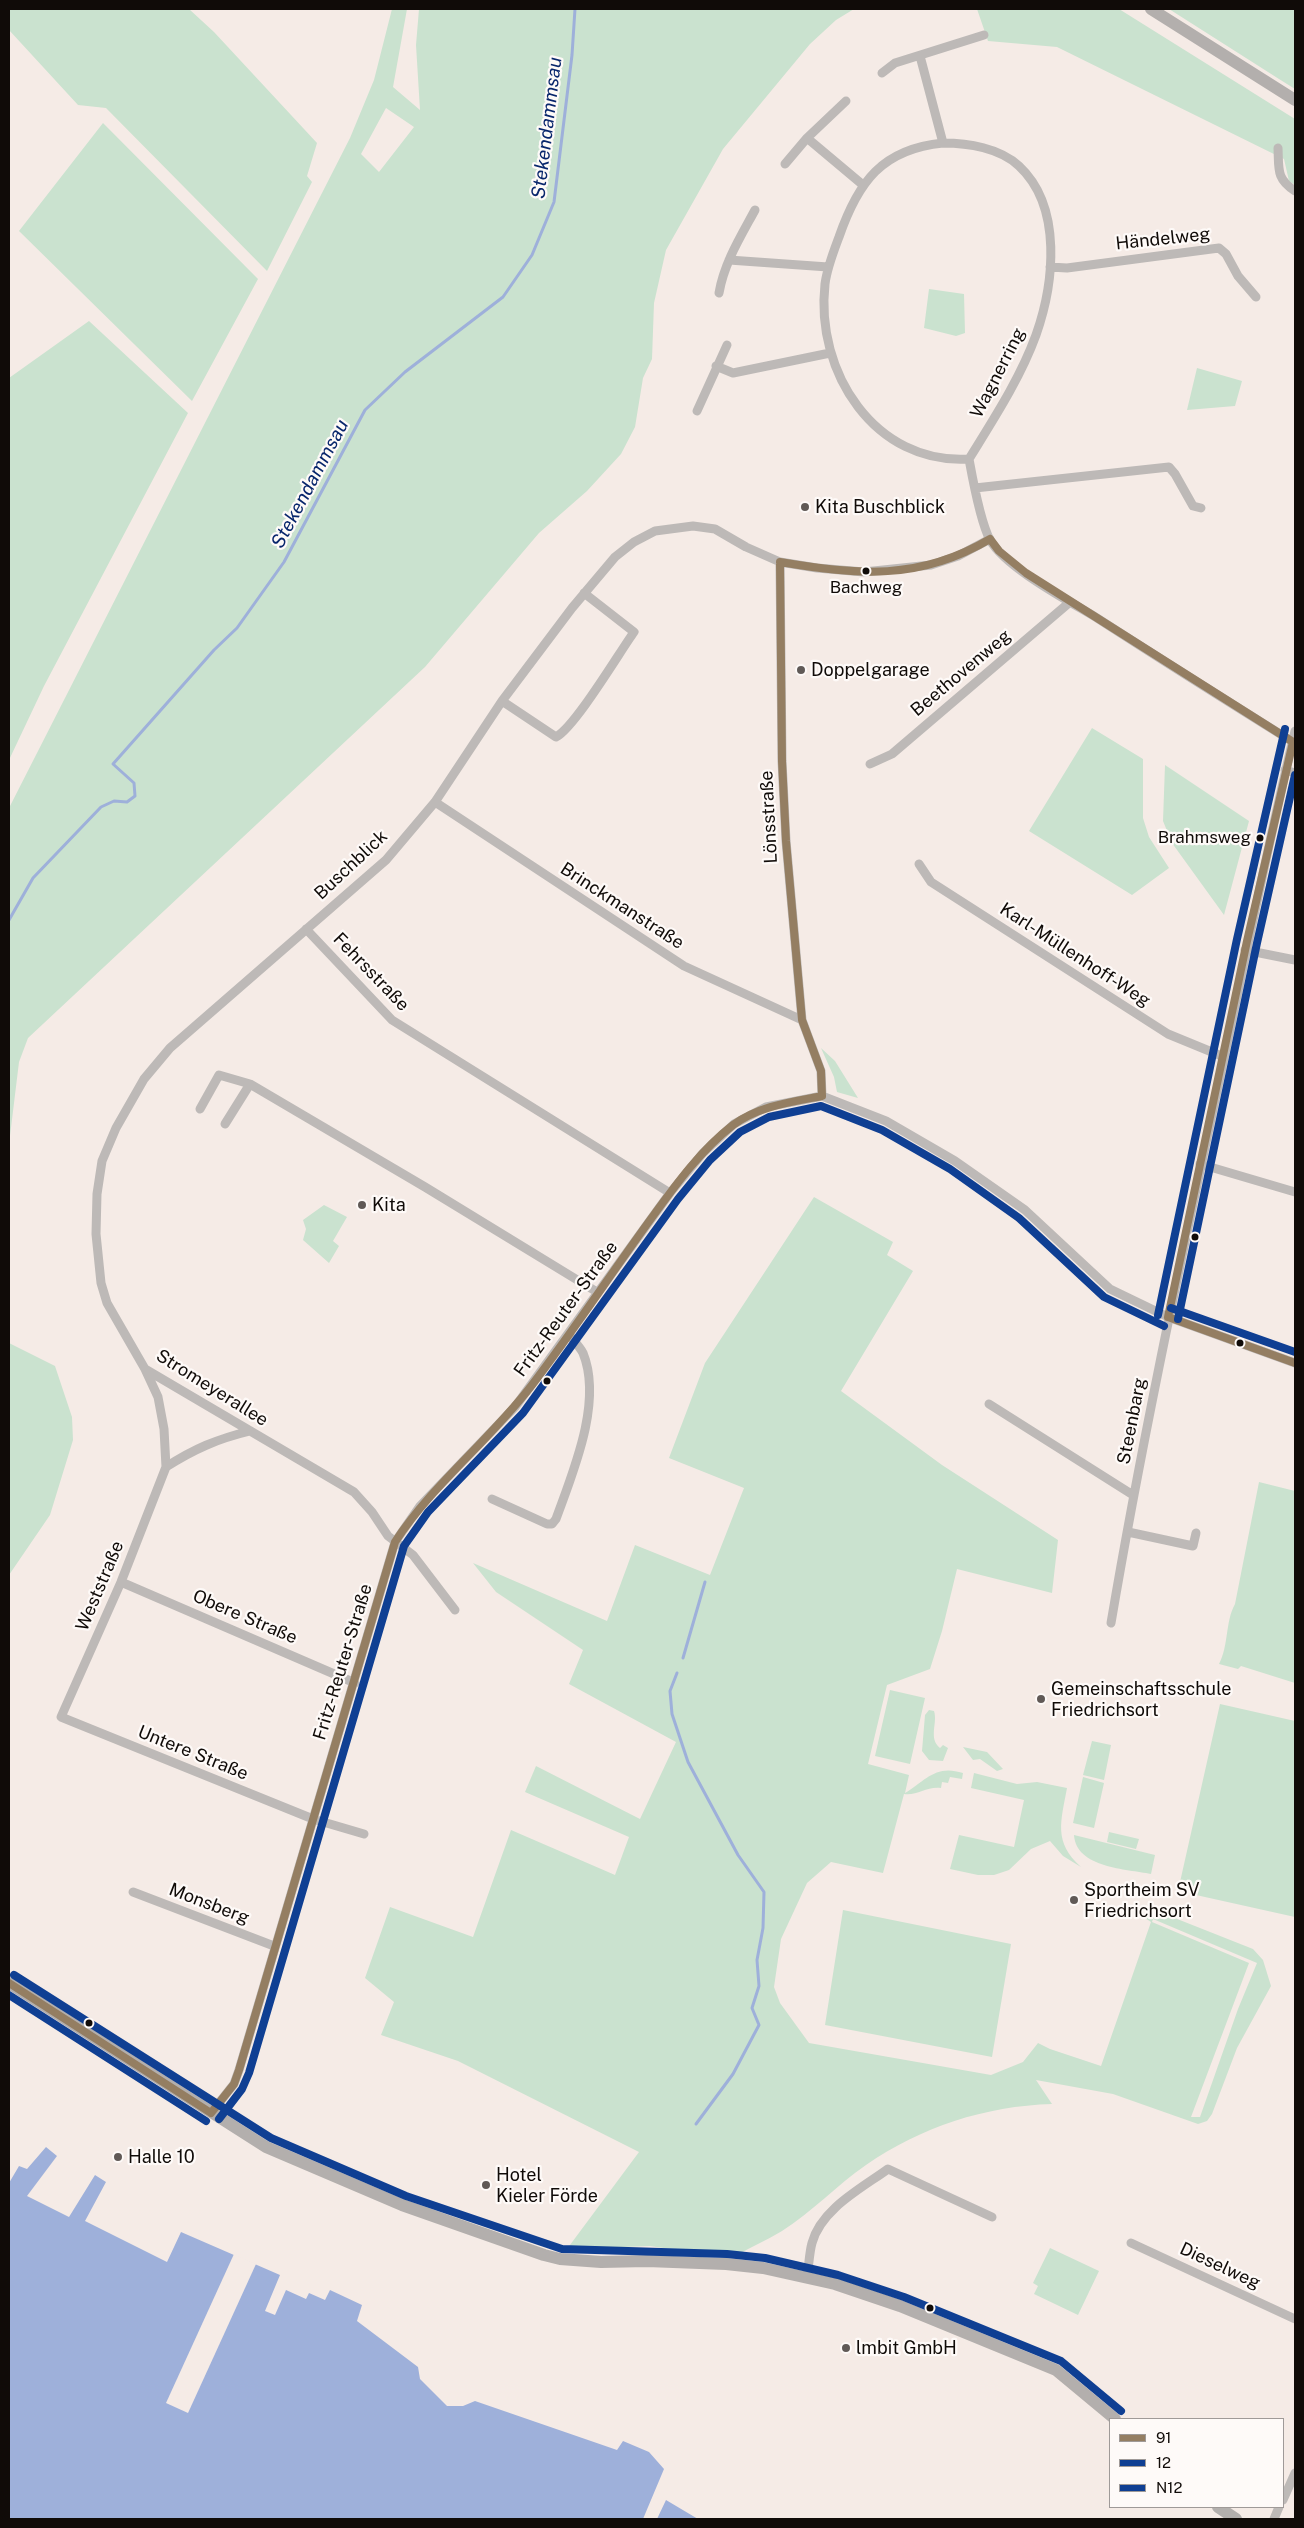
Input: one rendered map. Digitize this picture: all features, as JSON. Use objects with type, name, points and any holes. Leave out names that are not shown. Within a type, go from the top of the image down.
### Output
[{"type":"street","points":[[1151,9],[1295,100]]},
{"type":"street","points":[[882,73],[895,63],[984,35]]},
{"type":"street","points":[[920,56],[943,142]]},
{"type":"street","points":[[785,164],[807,138],[846,101]]},
{"type":"street","points":[[807,138],[863,185]]},
{"type":"street","name":"Wagnerring","points":[[943,142],[985,149],[1007,157],[1028,177],[1041,199],[1049,226],[1050,267],[1047,297],[1028,354],[1000,409],[969,459],[936,459],[906,448],[885,434],[854,403],[836,370],[830,353],[825,326],[824,304],[828,266],[845,218],[863,185],[876,170],[894,156],[910,149],[943,142]]},
{"type":"street","points":[[1278,148],[1279,175],[1284,184],[1295,191]]},
{"type":"street","points":[[719,293],[721,278],[755,210]]},
{"type":"street","name":"Händelweg","points":[[1050,267],[1067,268],[1219,248],[1226,254],[1238,276],[1256,297]]},
{"type":"street","points":[[729,260],[828,266]]},
{"type":"street","points":[[697,411],[727,345]]},
{"type":"street","points":[[716,366],[733,373],[830,353]]},
{"type":"street","points":[[969,459],[990,540],[1013,563],[1070,602],[1292,742]]},
{"type":"street","points":[[975,488],[1169,467],[1193,506],[1200,508]]},
{"type":"street","name":"Buschblick","points":[[194,1028],[386,860],[435,802],[502,701],[584,593],[615,557],[634,542],[655,531],[693,526],[715,529],[746,547],[780,562],[844,571],[900,570],[931,565],[958,556],[990,540]]},
{"type":"street","name":"Lönsstraße","points":[[780,562],[782,761],[786,841],[802,1020],[821,1071],[822,1096]]},
{"type":"street","points":[[502,701],[556,737],[562,734],[579,713],[634,632],[584,593]]},
{"type":"street","name":"Beethovenweg","points":[[870,764],[892,754],[1070,602]]},
{"type":"street","name":"Steenbarg","points":[[1111,1623],[1133,1495],[1168,1317],[1245,950],[1295,731]]},
{"type":"street","points":[[1285,770],[1295,773]]},
{"type":"street","name":"Brinckmanstraße","points":[[435,802],[684,966],[802,1020]]},
{"type":"street","name":"Karl-Müllenhoff-Weg","points":[[919,864],[931,882],[1160,1029],[1224,1057]]},
{"type":"street","name":"Fehrsstraße","points":[[306,929],[392,1020],[670,1193]]},
{"type":"street","points":[[1245,950],[1295,960]]},
{"type":"street","name":"Stromeyerallee","points":[[194,1028],[170,1048],[144,1079],[116,1128],[102,1161],[97,1194],[96,1234],[101,1283],[107,1303],[145,1369],[354,1492],[364,1501],[382,1530],[413,1555],[454,1610]]},
{"type":"street","points":[[200,1109],[219,1075],[250,1084],[440,1196],[597,1292]]},
{"type":"street","points":[[225,1124],[250,1084]]},
{"type":"street","points":[[822,1096],[886,1121],[955,1161],[1024,1210],[1110,1289],[1168,1317],[1295,1363]]},
{"type":"street","name":"Fritz-Reuter-Straße","points":[[211,2112],[234,2084],[239,2070],[274,1946],[355,1683],[395,1542],[420,1506],[515,1407],[670,1193],[703,1153],[734,1124],[766,1107],[822,1096]]},
{"type":"street","points":[[1200,1164],[1295,1192]]},
{"type":"street","points":[[492,1499],[547,1524],[552,1524],[556,1519],[577,1460],[589,1401],[589,1374],[582,1351],[569,1335]]},
{"type":"street","name":"Weststraße","points":[[61,1717],[122,1582],[166,1467],[164,1429],[158,1397],[145,1369]]},
{"type":"street","points":[[989,1404],[1133,1495]]},
{"type":"street","points":[[166,1467],[215,1440],[250,1431]]},
{"type":"street","points":[[1128,1532],[1193,1546],[1196,1533]]},
{"type":"street","name":"Obere Straße","points":[[122,1582],[355,1683]]},
{"type":"street","name":"Untere Straße","points":[[61,1717],[313,1819],[364,1834]]},
{"type":"street","name":"Monsberg","points":[[133,1892],[274,1946]]},
{"type":"street","points":[[9,1983],[266,2147],[402,2205],[522,2249],[560,2259],[601,2262],[647,2261],[726,2264],[763,2268],[835,2284],[900,2306],[1056,2370],[1114,2418]]},
{"type":"street","points":[[807,2277],[812,2244],[819,2226],[839,2206],[888,2168],[992,2217]]},
{"type":"street","name":"Dieselweg","points":[[1131,2243],[1295,2319]]},
{"type":"street","points":[[1284,2498],[1295,2473]]},
{"type":"street","points":[[1220,2508],[1236,2519]]},
{"type":"green space","points":[[9,9],[189,9],[214,32],[317,143],[307,176],[312,182],[267,271],[106,108],[78,105],[9,30]]},
{"type":"green space","points":[[392,9],[407,9],[393,87],[420,110],[416,45],[419,9],[854,9],[836,20],[810,44],[723,149],[666,250],[654,303],[652,359],[643,378],[635,427],[621,454],[587,491],[539,533],[425,667],[28,1038],[19,1062],[9,1144],[9,808],[350,138],[374,80]],"holes":[[[386,108],[414,127],[379,172],[361,154]]]},
{"type":"green space","points":[[977,9],[1119,9],[1295,119],[1295,185],[1289,181],[1284,159],[1057,47],[988,41]]},
{"type":"green space","points":[[1169,9],[1295,9],[1295,89],[1279,79]]},
{"type":"green space","points":[[103,123],[258,279],[192,401],[19,231]]},
{"type":"green space","points":[[929,289],[964,294],[965,333],[956,336],[924,328]]},
{"type":"green space","points":[[89,321],[188,413],[44,686],[9,760],[9,378]]},
{"type":"green space","points":[[1197,368],[1242,381],[1235,406],[1187,410]]},
{"type":"green space","points":[[1092,728],[1143,759],[1143,818],[1149,837],[1169,868],[1132,895],[1029,831]]},
{"type":"green space","points":[[1165,765],[1249,821],[1224,915],[1172,843],[1163,821]]},
{"type":"green space","points":[[821,1048],[835,1061],[858,1098],[837,1092],[834,1077]]},
{"type":"green space","points":[[814,1197],[893,1242],[887,1255],[913,1271],[841,1391],[942,1465],[1058,1540],[1052,1593],[957,1569],[942,1631],[930,1669],[887,1685],[868,1764],[909,1775],[905,1793],[932,1775],[946,1770],[963,1773],[962,1779],[950,1777],[948,1783],[942,1782],[941,1788],[931,1788],[913,1794],[904,1794],[883,1873],[831,1862],[807,1883],[781,1939],[774,1987],[780,2003],[809,2043],[991,2075],[1023,2062],[1038,2043],[1050,2049],[1101,2066],[1151,1922],[1145,1918],[1150,1911],[1157,1911],[1253,1949],[1263,1960],[1271,1986],[1237,2048],[1212,2114],[1207,2121],[1198,2124],[1113,2094],[1036,2080],[1052,2104],[1002,2109],[978,2114],[954,2121],[909,2140],[866,2165],[782,2231],[732,2258],[650,2246],[567,2249],[639,2152],[458,2061],[381,2035],[394,2002],[365,1978],[390,1907],[473,1937],[511,1830],[615,1875],[629,1837],[525,1792],[536,1766],[640,1819],[676,1742],[569,1684],[583,1650],[496,1592],[473,1563],[607,1621],[635,1545],[710,1575],[744,1488],[669,1458],[705,1363]],"holes":[[[1153,1919],[1257,1963],[1238,2009],[1200,2117],[1191,2117],[1249,1963],[1152,1922]]]},
{"type":"green space","points":[[324,1205],[347,1217],[333,1241],[339,1246],[329,1263],[303,1240],[306,1229],[303,1220]]},
{"type":"green space","points":[[9,1343],[55,1366],[72,1417],[73,1440],[50,1515],[9,1575]]},
{"type":"green space","points":[[1259,1482],[1295,1491],[1295,1683],[1241,1666],[1238,1669],[1219,1664],[1235,1604]]},
{"type":"green space","points":[[890,1690],[925,1698],[910,1764],[875,1756]]},
{"type":"green space","points":[[1220,1704],[1295,1721],[1295,1917],[1178,1891]]},
{"type":"green space","points":[[929,1710],[934,1711],[936,1744],[940,1748],[943,1745],[948,1748],[943,1761],[929,1760],[922,1751],[925,1715]]},
{"type":"green space","points":[[1092,1741],[1111,1745],[1104,1780],[1083,1775]]},
{"type":"green space","points":[[963,1747],[987,1752],[1003,1769],[997,1771],[980,1759],[973,1760]]},
{"type":"green space","points":[[974,1773],[1017,1784],[1037,1782],[1067,1788],[1061,1830],[1066,1849],[1081,1867],[1063,1856],[1050,1841],[1031,1849],[1009,1870],[994,1875],[978,1875],[950,1869],[959,1835],[1014,1847],[1024,1800],[971,1788]]},
{"type":"green space","points":[[1083,1777],[1104,1783],[1094,1828],[1073,1823]]},
{"type":"green space","points":[[1109,1832],[1139,1839],[1136,1849],[1107,1842]]},
{"type":"green space","points":[[1074,1835],[1155,1855],[1151,1874],[1117,1868],[1093,1861],[1077,1846]]},
{"type":"green space","points":[[843,1910],[1011,1944],[992,2057],[825,2025]]},
{"type":"green space","points":[[1050,2248],[1099,2271],[1078,2315],[1034,2294],[1038,2286],[1033,2283]]},
{"type":"water","points":[[46,2147],[57,2156],[27,2196],[69,2217],[95,2175],[106,2182],[85,2221],[167,2262],[181,2232],[280,2275],[265,2311],[275,2315],[286,2290],[306,2299],[309,2293],[325,2300],[330,2290],[362,2305],[357,2321],[418,2367],[420,2379],[447,2406],[463,2406],[475,2401],[617,2450],[623,2441],[649,2452],[664,2469],[643,2519],[9,2519],[9,2183],[19,2166],[27,2169]]},
{"type":"water","points":[[666,2500],[698,2519],[657,2519]]},
{"type":"pier","points":[[234,2254],[256,2264],[188,2413],[166,2403]]},
{"type":"waterway","name":"Stekendammsau","points":[[9,920],[33,878],[101,807],[114,801],[127,802],[135,796],[134,783],[113,764],[214,650],[237,628],[284,562],[365,410],[405,372],[503,297],[532,255],[554,202],[572,55],[575,9]]},
{"type":"waterway","points":[[683,1658],[705,1582]]},
{"type":"waterway","points":[[677,1673],[670,1691],[672,1714],[688,1762],[738,1855],[764,1892],[763,1928],[757,1960],[759,1986],[752,2008],[759,2025],[733,2074],[696,2124]]},
{"type":"transit line","name":"91","points":[[990,539],[999,551],[1026,573],[1293,742]]},
{"type":"transit line","name":"91","points":[[780,562],[836,570],[888,571],[938,562],[964,553],[990,539]]},
{"type":"transit line","name":"91","points":[[780,562],[782,761],[786,841],[802,1020],[821,1071],[822,1096]]},
{"type":"transit line","name":"N12","points":[[1158,1315],[1237,939],[1285,729]]},
{"type":"transit line","name":"91","points":[[1168,1317],[1247,941],[1293,742]]},
{"type":"transit line","name":"12","points":[[1178,1319],[1257,943],[1295,775]]},
{"type":"transit line","name":"91","points":[[211,2113],[234,2084],[239,2070],[395,1542],[426,1501],[498,1425],[532,1385],[671,1191],[710,1145],[733,1125],[754,1113],[799,1100],[822,1096]]},
{"type":"transit line","name":"12","points":[[219,2119],[242,2089],[249,2073],[404,1546],[428,1512],[523,1413],[678,1199],[710,1160],[740,1132],[769,1117],[821,1106],[882,1130],[950,1169],[1019,1218],[1104,1297],[1164,1326]]},
{"type":"transit line","name":"N12","points":[[1171,1308],[1295,1352]]},
{"type":"transit line","name":"91","points":[[1168,1317],[1295,1363]]},
{"type":"transit line","name":"N12","points":[[14,1975],[271,2138],[406,2196],[562,2249],[727,2254],[765,2258],[838,2275],[904,2297],[1061,2361],[1121,2411]]},
{"type":"transit line","name":"91","points":[[9,1983],[211,2113]]},
{"type":"transit line","name":"12","points":[[9,1995],[206,2121]]},
{"type":"place","name":"Kita Buschblick","points":[[805,507]]},
{"type":"place","name":"Bachweg","points":[[866,571]]},
{"type":"place","name":"Doppelgarage","points":[[801,670]]},
{"type":"place","name":"Brahmsweg","points":[[1260,838]]},
{"type":"place","name":"Kita","points":[[362,1205]]},
{"type":"place","name":"Gemeinschaftsschule Friedrichsort","points":[[1041,1699]]},
{"type":"place","name":"Sportheim SV Friedrichsort","points":[[1074,1900]]},
{"type":"place","name":"Halle 10","points":[[118,2157]]},
{"type":"place","name":"Hotel Kieler Förde","points":[[486,2185]]},
{"type":"place","name":"lmbit GmbH","points":[[846,2348]]}]
